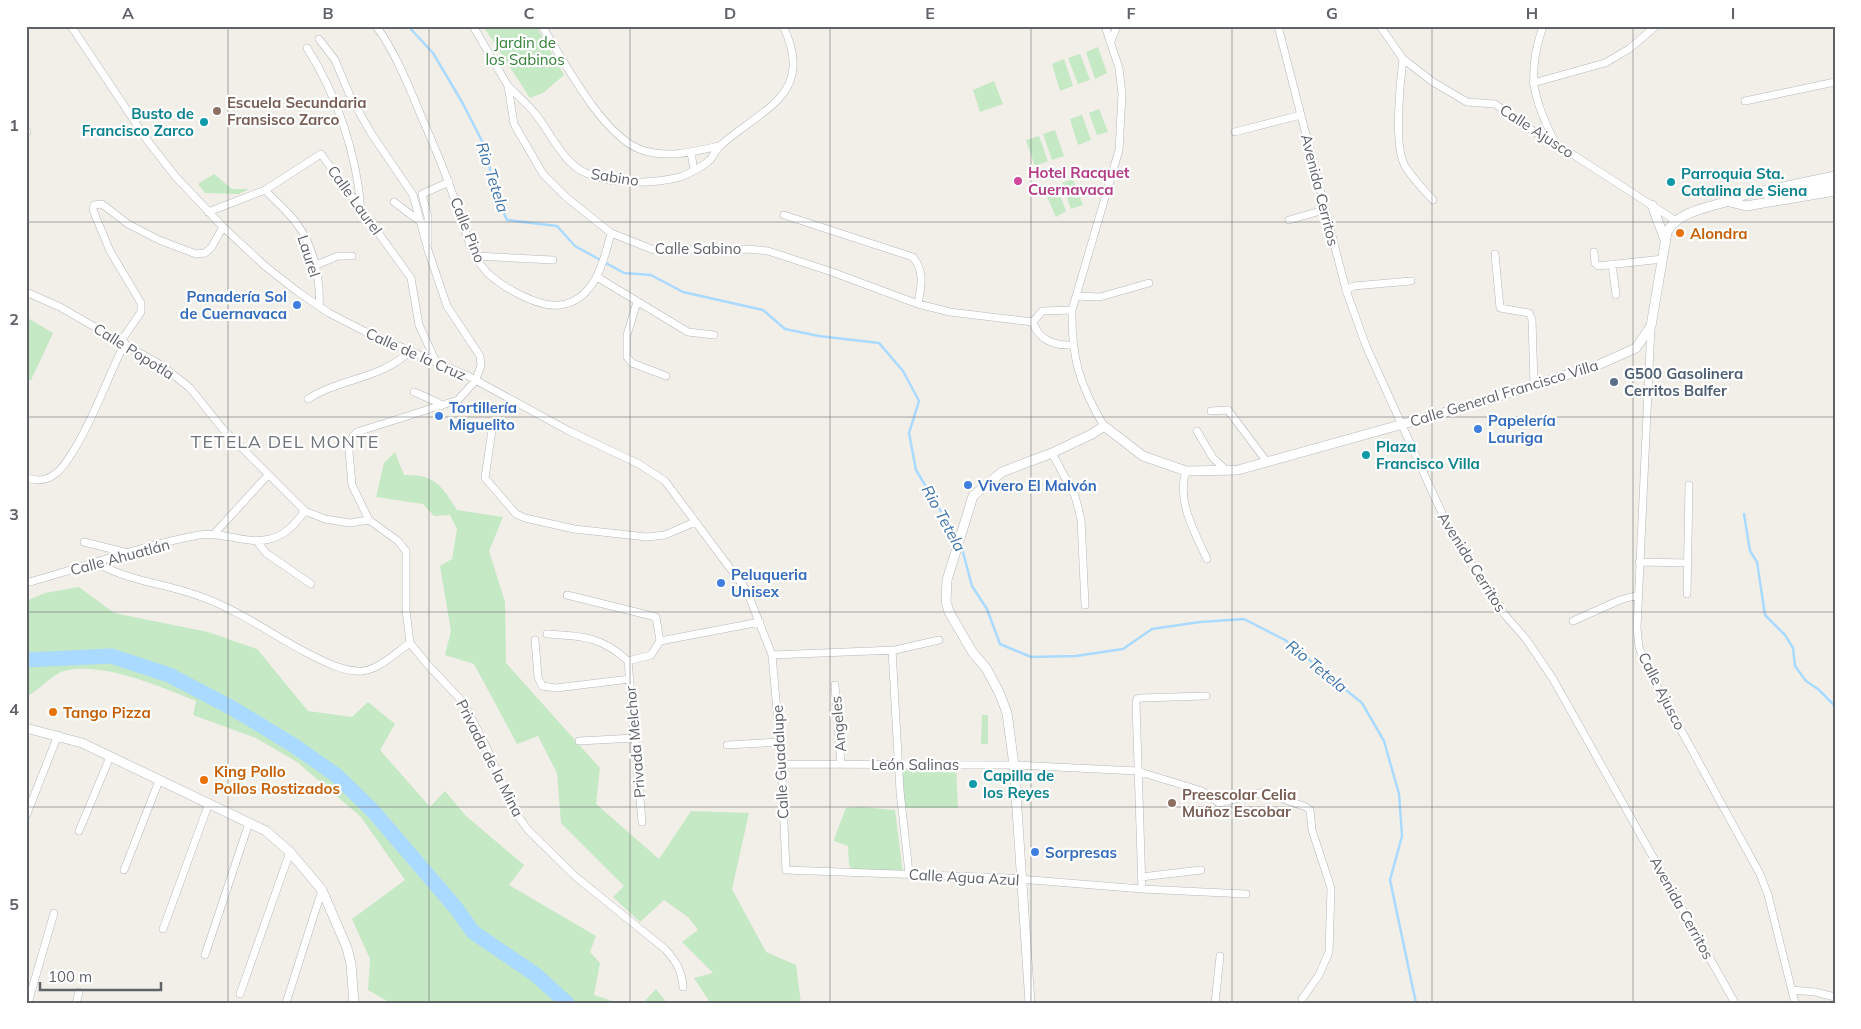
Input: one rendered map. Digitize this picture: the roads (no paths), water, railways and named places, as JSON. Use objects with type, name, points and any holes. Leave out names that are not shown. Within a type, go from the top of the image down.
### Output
[{"type":"street","name":"Calle de la Cruz","points":[[71,26],[147,140],[174,176],[223,227],[265,266],[319,306],[364,331],[475,381],[660,477],[747,591],[772,655]]},
{"type":"street","name":"Calle Pino","points":[[376,26],[384,37],[407,82],[449,182],[476,256],[488,274],[520,294],[549,305],[567,304],[584,294],[598,275],[606,256],[611,234]]},
{"type":"street","name":"Calle Sabino","points":[[473,26],[508,86],[514,124],[543,174],[566,197],[611,234],[654,250],[748,249],[768,251],[918,304],[950,312],[1033,322]]},
{"type":"street","points":[[542,26],[601,116],[620,137],[639,149],[676,155],[719,146],[773,104],[788,88],[794,56],[783,26]]},
{"type":"street","points":[[1030,1003],[1014,765],[1007,713],[1000,692],[949,612],[946,601],[947,580],[973,496],[1002,472],[1052,453],[1104,426],[1081,379],[1072,345],[1072,310],[1119,150],[1122,94],[1119,68],[1105,26]]},
{"type":"street","points":[[1111,41],[1117,26]]},
{"type":"street","name":"Avenida Cerritos","points":[[1278,26],[1346,290],[1366,346],[1400,425],[1451,533],[1505,615],[1526,639],[1553,679],[1735,1003]]},
{"type":"street","name":"Calle Ajusco","points":[[1380,26],[1403,59],[1433,82],[1467,102],[1495,104],[1536,133],[1555,143],[1676,220]]},
{"type":"street","points":[[1543,26],[1532,63],[1533,83],[1538,104],[1555,143]]},
{"type":"street","points":[[1533,83],[1605,63],[1629,49],[1656,26]]},
{"type":"street","points":[[97,563],[117,574],[201,597],[251,620],[320,660],[343,669],[361,671],[370,669],[410,642],[406,610],[406,551],[398,541],[369,520],[350,479],[349,451],[353,436],[360,430],[458,400],[475,381],[481,366],[480,356],[447,306],[428,250],[413,195],[371,133],[351,98],[335,60],[319,39]]},
{"type":"street","points":[[307,48],[317,65],[348,141],[356,172],[361,210]]},
{"type":"street","points":[[1403,59],[1400,91],[1400,154],[1412,176],[1433,200]]},
{"type":"street","points":[[1745,101],[1835,82]]},
{"type":"street","name":"Sabino","points":[[508,86],[536,114],[568,159],[585,173],[605,178],[642,182],[681,176],[707,162],[719,146]]},
{"type":"street","points":[[1235,132],[1301,115]]},
{"type":"street","points":[[691,153],[694,170]]},
{"type":"street","name":"Calle Laurel","points":[[208,212],[264,190],[321,154],[411,278],[419,325],[436,362]]},
{"type":"street","points":[[1730,202],[1743,195],[1835,176]]},
{"type":"street","points":[[428,250],[428,217],[422,194],[449,182]]},
{"type":"street","points":[[1676,220],[1702,209],[1730,202],[1835,183]]},
{"type":"street","name":"Laurel","points":[[264,190],[297,223],[306,238],[319,286],[319,306]]},
{"type":"street","points":[[1730,202],[1746,206],[1835,191]]},
{"type":"street","points":[[394,202],[422,223]]},
{"type":"street","points":[[26,478],[41,480],[49,478],[57,474],[67,462],[94,415],[123,342],[141,312],[141,303],[110,251],[100,230],[93,210],[94,205],[99,203],[128,224],[159,240],[200,254],[211,248],[223,227]]},
{"type":"street","points":[[1652,205],[1665,241]]},
{"type":"street","points":[[1289,220],[1324,210]]},
{"type":"street","points":[[784,215],[913,258],[921,272],[922,284],[918,304]]},
{"type":"street","name":"Calle General Francisco Villa","points":[[1104,426],[1143,456],[1186,471],[1227,471],[1268,462],[1400,425],[1534,385],[1622,355],[1636,348],[1651,326],[1667,232],[1676,220]]},
{"type":"street","points":[[1594,252],[1596,265],[1663,259]]},
{"type":"street","points":[[1495,254],[1500,308],[1524,311],[1529,313],[1532,319],[1534,385]]},
{"type":"street","points":[[314,266],[338,256],[352,256]]},
{"type":"street","points":[[476,256],[553,260]]},
{"type":"street","points":[[1612,264],[1616,295]]},
{"type":"street","points":[[598,275],[637,302],[688,332],[714,335]]},
{"type":"street","points":[[1346,290],[1354,286],[1411,281]]},
{"type":"street","points":[[1076,296],[1100,297],[1149,283]]},
{"type":"street","name":"Calle Popotla","points":[[26,292],[60,307],[162,365],[190,388],[222,428],[305,511],[325,519],[350,523],[369,520]]},
{"type":"street","points":[[637,302],[627,335],[627,357],[632,363],[666,376]]},
{"type":"street","points":[[1072,310],[1042,310],[1033,322],[1035,329],[1045,340],[1058,344],[1072,345]]},
{"type":"street","name":"Calle Ajusco","points":[[1651,326],[1638,562],[1637,628],[1639,646],[1644,660],[1760,874],[1768,895],[1795,1003]]},
{"type":"street","points":[[308,399],[329,387],[361,378],[394,365],[410,351]]},
{"type":"street","points":[[414,392],[441,406]]},
{"type":"street","points":[[1211,411],[1228,410],[1268,462]]},
{"type":"street","points":[[492,430],[485,478],[516,514],[525,518],[574,529],[646,537],[672,533],[695,522]]},
{"type":"street","points":[[1197,431],[1212,458],[1227,471]]},
{"type":"street","points":[[1052,453],[1075,496],[1081,519],[1086,605]]},
{"type":"street","points":[[1186,471],[1183,484],[1185,505],[1207,558]]},
{"type":"street","points":[[214,534],[268,475]]},
{"type":"street","points":[[1687,594],[1689,485]]},
{"type":"street","name":"Calle Ahuatlán","points":[[26,583],[97,563],[124,552],[199,535],[214,534],[269,540],[284,534],[305,511]]},
{"type":"street","points":[[256,540],[266,553],[311,584]]},
{"type":"street","points":[[84,542],[124,552]]},
{"type":"street","points":[[1638,562],[1688,563]]},
{"type":"street","points":[[547,634],[597,639],[614,648],[628,661],[651,655],[660,641],[656,617],[567,595]]},
{"type":"street","points":[[1574,621],[1620,600],[1638,596]]},
{"type":"street","points":[[660,641],[760,622]]},
{"type":"street","points":[[535,640],[538,677],[542,686],[556,688],[630,679]]},
{"type":"street","points":[[772,655],[892,650],[939,640]]},
{"type":"street","name":"Privada de la Mina","points":[[410,642],[427,664],[462,701],[486,745],[516,813],[528,830],[576,877],[666,948],[683,975],[683,987]]},
{"type":"street","points":[[892,650],[898,763],[909,873]]},
{"type":"street","name":"Calle Guadalupe","points":[[772,655],[780,742],[786,870]]},
{"type":"street","name":"Privada Melchor","points":[[628,661],[642,822]]},
{"type":"street","name":"Angeles","points":[[835,685],[842,764]]},
{"type":"street","points":[[1142,889],[1137,699],[1206,696]]},
{"type":"street","points":[[26,728],[82,743],[266,831],[290,852],[322,890],[347,948],[351,964],[354,1003]]},
{"type":"street","points":[[26,816],[58,736]]},
{"type":"street","points":[[579,741],[635,738]]},
{"type":"street","points":[[727,745],[780,742]]},
{"type":"street","points":[[79,831],[110,757]]},
{"type":"street","name":"León Salinas","points":[[781,764],[898,763],[1014,765],[1138,772],[1202,791],[1218,803],[1264,792],[1310,810],[1312,830],[1331,888],[1329,952],[1319,975],[1302,999]]},
{"type":"street","points":[[124,870],[160,781]]},
{"type":"street","points":[[163,929],[209,803]]},
{"type":"street","points":[[206,955],[249,822]]},
{"type":"street","points":[[240,994],[290,852]]},
{"type":"street","name":"Calle Agua Azul","points":[[786,870],[909,873],[1246,894]]},
{"type":"street","points":[[1142,877],[1201,870]]},
{"type":"street","points":[[286,1003],[322,890]]},
{"type":"street","points":[[28,1003],[54,912]]},
{"type":"street","points":[[1215,1003],[1220,956]]},
{"type":"street","points":[[1792,990],[1815,992],[1835,997]]},
{"type":"street","points":[[76,1003],[79,992]]},
{"type":"waterway","name":"Rio Tetela","points":[[408,26],[433,53],[462,102],[484,145],[497,198],[507,220],[557,226],[575,246],[624,273],[651,275],[683,292],[763,310],[785,329],[819,336],[879,343],[903,371],[919,401],[909,433],[916,470],[957,538]]},
{"type":"waterway","points":[[1744,514],[1750,551],[1757,562],[1765,615],[1785,635],[1793,648],[1795,666],[1806,681],[1818,689],[1835,706]]},
{"type":"waterway","name":"Rio Tetela","points":[[961,545],[972,586],[987,609],[1000,644],[1031,657],[1076,656],[1123,649],[1152,629],[1200,622],[1244,619],[1285,640],[1362,703],[1384,741],[1399,794],[1402,836],[1390,880],[1416,1003]]},
{"type":"waterway","points":[[26,660],[111,656],[169,675],[232,708],[293,745],[336,775],[373,811],[456,908],[473,932],[536,975],[567,1003]]},
{"type":"place","name":"Escuela Secundaria Fransisco Zarco","points":[[217,111]]},
{"type":"place","name":"Busto de Francisco Zarco","points":[[204,122]]},
{"type":"place","name":"Hotel Racquet Cuernavaca","points":[[1018,181]]},
{"type":"place","name":"Parroquia Sta. Catalina de Siena","points":[[1671,182]]},
{"type":"place","name":"Alondra","points":[[1680,233]]},
{"type":"place","name":"Panadería Sol de Cuernavaca","points":[[297,305]]},
{"type":"place","name":"G500 Gasolinera Cerritos Balfer","points":[[1614,382]]},
{"type":"place","name":"Tortillería Miguelito","points":[[439,416]]},
{"type":"place","name":"Papelería Lauriga","points":[[1478,429]]},
{"type":"place","name":"Plaza Francisco Villa","points":[[1366,455]]},
{"type":"place","name":"Vivero El Malvón","points":[[968,485]]},
{"type":"place","name":"Peluqueria Unisex","points":[[721,583]]},
{"type":"place","name":"Tango Pizza","points":[[53,712]]},
{"type":"place","name":"King Pollo Pollos Rostizados","points":[[204,780]]},
{"type":"place","name":"Capilla de los Reyes","points":[[973,784]]},
{"type":"place","name":"Preescolar Celia Muñoz Escobar","points":[[1172,803]]},
{"type":"place","name":"Sorpresas","points":[[1035,852]]},
{"type":"district","name":"TETELA DEL MONTE","points":[[285,441]]},
{"type":"park label","name":"Jardin de los Sabinos","points":[[525,50]]}]
